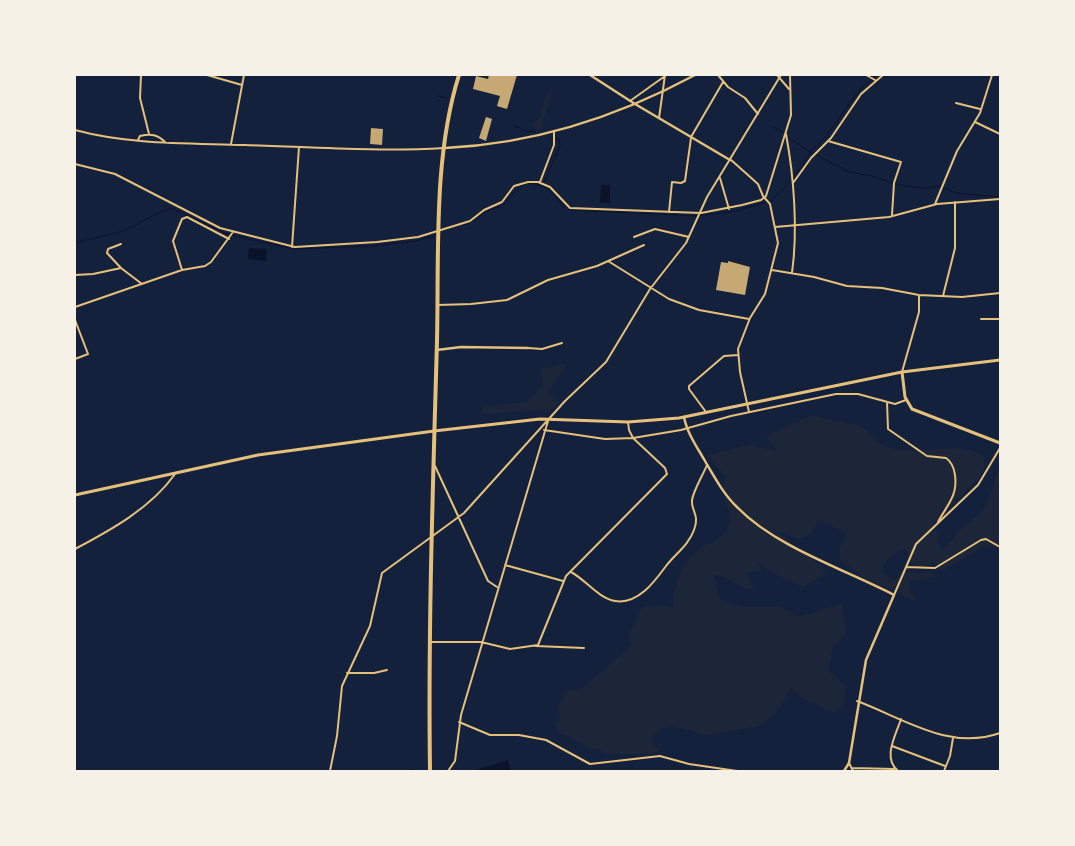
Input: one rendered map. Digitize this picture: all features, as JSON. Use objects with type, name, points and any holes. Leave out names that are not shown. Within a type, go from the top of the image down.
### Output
[{"type":"highway","points":[[430,771],[429,642],[440,230],[444,148],[449,110],[459,75]]},
{"type":"main road","points":[[75,495],[258,455],[434,431],[549,419],[628,422],[684,417],[902,372],[1000,360]]},
{"type":"main road","points":[[902,372],[906,400],[915,411],[1000,442]]},
{"type":"street","points":[[141,75],[140,98],[150,134]]},
{"type":"street","points":[[206,75],[242,85]]},
{"type":"street","points":[[231,144],[244,75]]},
{"type":"street","points":[[590,75],[636,105],[730,160],[757,183],[771,205],[778,249],[765,294],[749,320],[740,342],[738,354],[749,412]]},
{"type":"street","points":[[75,130],[102,137],[137,141],[299,147],[444,148],[522,139],[554,132],[636,105],[695,75]]},
{"type":"street","points":[[718,75],[723,82],[744,97],[758,114]]},
{"type":"street","points":[[777,75],[789,88]]},
{"type":"street","points":[[330,771],[339,721],[341,692],[347,673],[370,626],[382,573],[459,517],[549,419],[606,362],[650,289],[683,248],[698,214],[781,75]]},
{"type":"street","points":[[75,164],[115,174],[210,224],[292,247],[407,239],[440,230],[474,219],[484,210],[502,202],[512,188],[518,184],[532,181],[540,182],[554,191],[570,208],[698,214],[729,209],[765,198],[770,188],[791,112],[790,75]]},
{"type":"street","points":[[866,75],[875,80]]},
{"type":"street","points":[[793,184],[808,162],[828,141],[859,97],[875,80],[883,75]]},
{"type":"street","points":[[935,204],[957,151],[981,110],[992,75]]},
{"type":"street","points":[[630,101],[665,76]]},
{"type":"street","points":[[658,118],[665,76]]},
{"type":"street","points":[[669,212],[672,182],[681,183],[685,181],[691,137],[723,82]]},
{"type":"street","points":[[956,102],[981,110]]},
{"type":"street","points":[[975,122],[1000,134]]},
{"type":"street","points":[[540,182],[553,149],[554,132]]},
{"type":"street","points":[[786,133],[793,184],[792,273]]},
{"type":"street","points":[[137,141],[140,136],[150,134],[159,136],[165,142]]},
{"type":"street","points":[[828,141],[901,162],[894,183],[892,216]]},
{"type":"street","points":[[292,247],[299,147]]},
{"type":"street","points":[[719,177],[729,209]]},
{"type":"street","points":[[774,227],[892,216],[935,204],[1000,199]]},
{"type":"street","points":[[942,297],[955,248],[955,202]]},
{"type":"street","points":[[182,270],[173,241],[182,218],[187,217],[229,239]]},
{"type":"street","points":[[634,237],[655,229],[689,237]]},
{"type":"street","points":[[75,306],[182,270],[208,264],[233,232]]},
{"type":"street","points":[[121,244],[108,249],[107,253],[142,284]]},
{"type":"street","points":[[438,305],[507,300],[548,280],[608,261],[644,245]]},
{"type":"street","points":[[608,261],[650,289],[669,299],[699,310],[749,320]]},
{"type":"street","points":[[75,275],[93,274],[122,268]]},
{"type":"street","points":[[772,270],[847,286],[882,288],[919,295],[965,297],[1000,293]]},
{"type":"street","points":[[902,372],[920,312],[919,295]]},
{"type":"street","points":[[981,319],[1000,319]]},
{"type":"street","points":[[75,320],[88,354],[75,359]]},
{"type":"street","points":[[437,350],[461,347],[542,349],[562,343]]},
{"type":"street","points":[[706,412],[688,387],[724,356],[738,354]]},
{"type":"street","points":[[544,430],[605,439],[634,438],[843,393],[858,394],[897,404],[906,400]]},
{"type":"street","points":[[887,402],[888,429],[925,455],[946,458],[953,466],[956,485],[954,498],[937,524]]},
{"type":"street","points":[[684,417],[686,428],[707,465],[731,501],[758,525],[800,549],[894,595]]},
{"type":"street","points":[[448,771],[455,761],[459,722],[481,642],[544,430],[549,419]]},
{"type":"street","points":[[536,646],[563,581],[570,571],[666,477],[665,468],[634,438],[629,430],[628,422]]},
{"type":"street","points":[[844,771],[849,763],[857,701],[868,654],[916,544],[978,485],[1000,448]]},
{"type":"street","points":[[434,464],[488,580],[498,587]]},
{"type":"street","points":[[570,571],[610,600],[625,601],[638,596],[660,576],[666,566],[682,551],[692,535],[697,519],[692,500],[707,465]]},
{"type":"street","points":[[75,548],[131,516],[167,484],[176,472]]},
{"type":"street","points":[[905,567],[935,568],[981,540],[986,539],[1000,547]]},
{"type":"street","points":[[504,565],[563,581]]},
{"type":"street","points":[[429,642],[481,642],[508,649],[536,646],[584,648]]},
{"type":"street","points":[[347,673],[374,673],[387,670]]},
{"type":"street","points":[[857,701],[934,733],[953,738],[979,739],[1000,732]]},
{"type":"street","points":[[852,768],[896,770],[890,758],[901,719]]},
{"type":"street","points":[[459,722],[490,735],[519,736],[546,740],[590,764],[660,756],[689,764],[736,771]]},
{"type":"street","points":[[944,771],[953,738]]},
{"type":"street","points":[[892,746],[945,766]]},
{"type":"street","points":[[849,763],[853,771]]},
{"type":"shaded area","points":[[550,90],[552,91],[541,128],[537,131],[533,124],[540,118],[544,101]]},
{"type":"shaded area","points":[[601,185],[610,185],[610,203],[600,203]]},
{"type":"shaded area","points":[[249,248],[267,249],[266,261],[248,259]]},
{"type":"shaded area","points":[[567,364],[548,392],[558,404],[552,409],[482,414],[481,407],[527,402],[543,385],[541,368]]},
{"type":"shaded area","points":[[810,416],[858,425],[878,442],[895,449],[912,451],[955,448],[975,452],[984,457],[984,468],[981,476],[934,523],[941,550],[953,540],[958,531],[979,515],[990,497],[1000,465],[1000,547],[982,547],[942,571],[936,563],[922,567],[913,565],[906,548],[894,555],[885,564],[882,572],[894,581],[902,573],[930,572],[936,575],[932,578],[909,581],[910,593],[916,597],[914,601],[900,595],[896,587],[891,589],[868,581],[841,561],[839,551],[847,533],[818,519],[810,535],[797,539],[771,528],[822,566],[826,573],[803,587],[775,574],[758,563],[761,571],[747,573],[754,590],[725,577],[714,575],[720,600],[742,607],[781,607],[799,617],[842,603],[846,634],[833,647],[828,670],[846,686],[843,706],[832,713],[802,698],[791,689],[776,713],[759,726],[706,735],[669,725],[653,736],[651,742],[660,750],[653,754],[607,754],[596,748],[589,749],[567,735],[558,733],[555,725],[560,718],[558,705],[569,691],[579,690],[586,685],[632,645],[628,635],[643,607],[659,605],[673,608],[676,585],[685,564],[696,552],[718,539],[726,531],[730,518],[724,496],[725,476],[707,455],[750,445],[778,452],[766,436]]},
{"type":"shaded area","points":[[508,760],[511,771],[473,771]]},
{"type":"building","points":[[489,75],[517,75],[507,109],[497,106],[500,96],[473,89],[476,76],[488,79]]},
{"type":"building","points":[[486,117],[492,119],[486,141],[479,138]]},
{"type":"building","points":[[371,128],[383,129],[382,145],[370,144]]},
{"type":"building","points":[[728,261],[750,267],[745,295],[716,290],[721,262],[728,263]]},
{"type":"waterway","points":[[788,137],[810,152],[828,134],[859,92],[878,75]]},
{"type":"waterway","points":[[438,96],[447,98]]},
{"type":"waterway","points":[[514,125],[525,131],[536,132]]},
{"type":"waterway","points":[[772,126],[785,134]]},
{"type":"waterway","points":[[544,183],[560,146],[559,139],[551,138]]},
{"type":"waterway","points":[[464,225],[502,205],[519,188],[528,184],[546,188],[563,205],[571,210],[695,216],[731,212],[771,201],[794,178],[810,152],[849,172],[872,176],[898,185],[925,188],[939,186],[956,193],[1000,197]]},
{"type":"waterway","points":[[75,243],[124,231],[171,208],[227,234],[294,249],[371,246],[416,241],[435,236]]},
{"type":"waterway","points":[[396,771],[414,770]]}]
